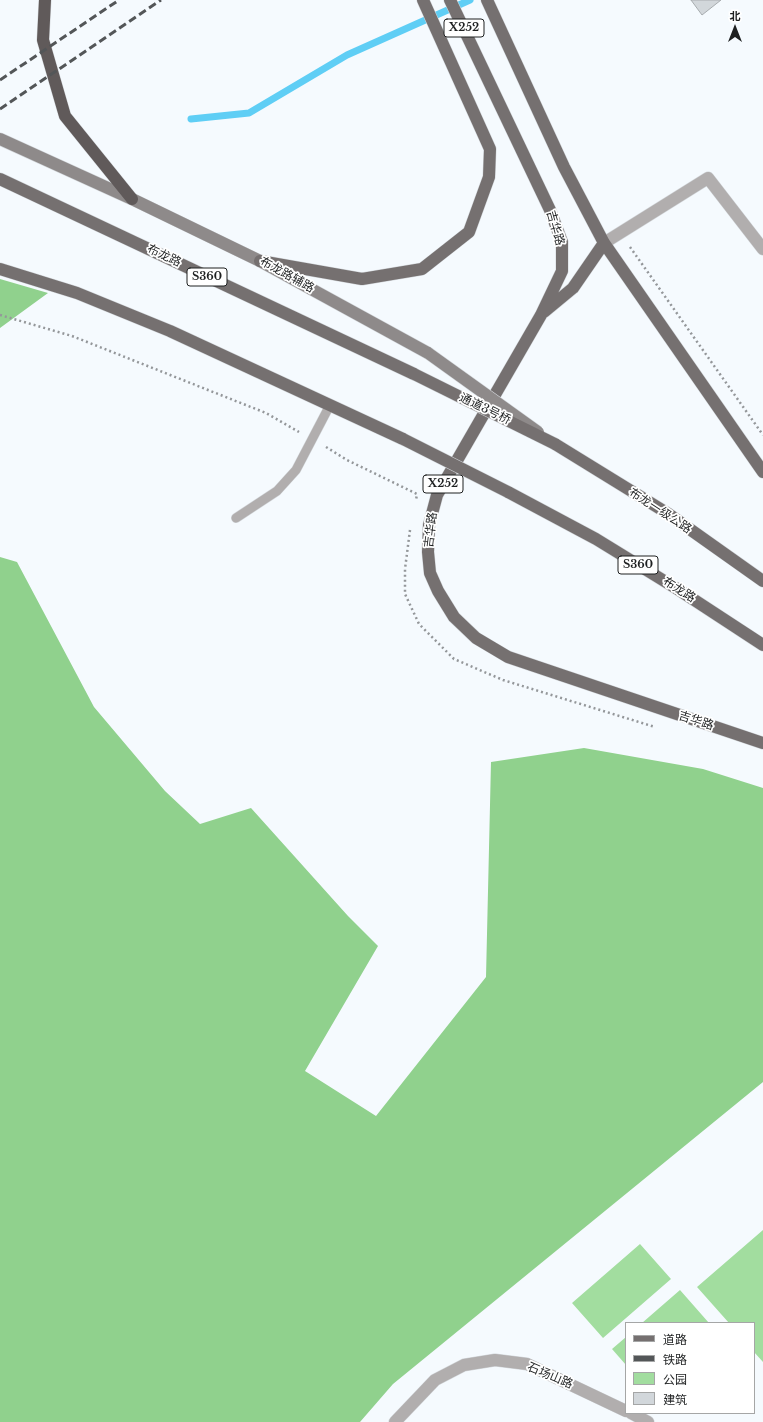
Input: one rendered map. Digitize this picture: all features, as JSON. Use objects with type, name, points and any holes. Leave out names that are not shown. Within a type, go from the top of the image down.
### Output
[{"type":"highway","points":[[45,0],[42,40],[65,116],[132,199]]},
{"type":"main road","points":[[260,261],[362,279],[422,269],[469,232],[489,177],[490,149],[423,0]]},
{"type":"main road","name":"吉华路","points":[[450,0],[547,203],[562,242],[562,271],[540,315],[437,495],[430,525],[428,552],[430,572],[438,591],[454,617],[476,638],[508,658],[763,743]]},
{"type":"main road","name":"X252","points":[[487,0],[564,167],[604,243],[763,472]]},
{"type":"main road","name":"布龙路辅路","points":[[0,139],[132,199],[260,261],[428,353],[555,444]]},
{"type":"main road","name":"布龙路","points":[[0,179],[414,374]]},
{"type":"main road","points":[[540,315],[573,288],[604,243]]},
{"type":"main road","name":"S360","points":[[0,270],[77,293],[156,325],[330,405]]},
{"type":"main road","name":"通道3号桥","points":[[414,374],[555,444]]},
{"type":"main road","name":"布龙路","points":[[330,405],[403,439],[508,492],[596,539],[679,590],[763,645]]},
{"type":"main road","name":"布龙一级公路","points":[[555,444],[667,513],[763,580]]},
{"type":"street","points":[[604,243],[708,178],[763,249]]},
{"type":"street","name":"石场山路","points":[[395,1422],[435,1380],[464,1365],[496,1360],[527,1364],[625,1411]]},
{"type":"street","points":[[633,1414],[648,1422]]},
{"type":"lane","points":[[236,518],[278,491],[296,470],[330,405]]},
{"type":"path","points":[[630,246],[763,435]]},
{"type":"path","points":[[0,315],[72,336],[266,413]]},
{"type":"path","points":[[347,460],[417,494],[416,501]]},
{"type":"path","points":[[411,524],[405,569],[405,594],[419,624],[454,659],[503,680],[661,729]]},
{"type":"green space","points":[[0,279],[48,293],[0,328]]},
{"type":"green space","points":[[0,557],[17,562],[94,707],[165,791],[200,824],[251,808],[348,916],[378,946],[305,1071],[376,1116],[486,977],[491,762],[584,748],[703,769],[763,788],[763,1082],[393,1384],[360,1422],[0,1422]]},
{"type":"green space","points":[[763,1230],[763,1362],[755,1353],[755,1322],[728,1322],[697,1287]]},
{"type":"green space","points":[[640,1244],[671,1279],[603,1338],[572,1303]]},
{"type":"green space","points":[[680,1290],[708,1322],[643,1322]]},
{"type":"green space","points":[[625,1338],[625,1364],[612,1349]]},
{"type":"building","points":[[691,0],[721,0],[702,15]]},
{"type":"waterway","points":[[191,119],[249,113],[347,55],[470,0]]},
{"type":"railway","points":[[0,80],[119,0]]},
{"type":"railway","points":[[0,109],[161,0]]}]
